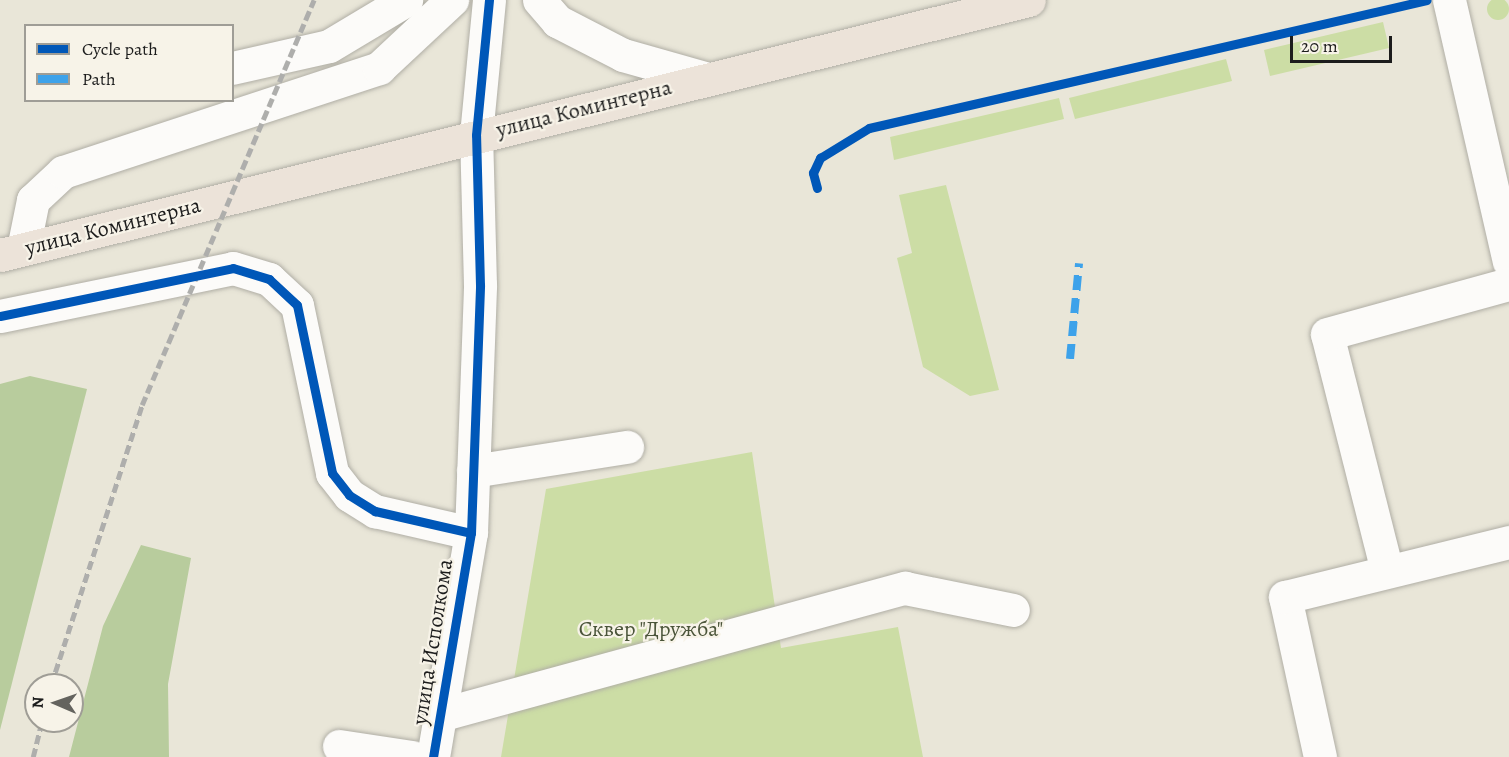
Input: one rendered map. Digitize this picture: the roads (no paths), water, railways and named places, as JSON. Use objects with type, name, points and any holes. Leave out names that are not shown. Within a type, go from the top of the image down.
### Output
[{"type":"main road","name":"улица Коминтерна","points":[[12,252],[476,135],[1029,0]]},
{"type":"street","points":[[234,68],[329,46],[406,0]]},
{"type":"street","points":[[12,252],[33,200],[63,172],[379,68],[452,0]]},
{"type":"street","name":"улица Исполкома","points":[[433,757],[443,714],[471,533],[480,285],[476,135],[489,0]]},
{"type":"street","points":[[539,0],[557,21],[623,55],[708,80]]},
{"type":"street","points":[[1449,0],[1498,163],[1509,261]]},
{"type":"street","points":[[0,316],[233,268],[269,279],[297,305],[332,473],[349,495],[375,511],[471,533]]},
{"type":"street","points":[[1388,571],[1327,334],[1509,284]]},
{"type":"street","points":[[473,471],[627,447]]},
{"type":"street","points":[[1320,757],[1285,597],[1509,542]]},
{"type":"street","points":[[443,714],[905,588],[1013,610]]},
{"type":"street","points":[[339,746],[412,757]]},
{"type":"railway","points":[[55,673],[142,405],[314,0]]},
{"type":"railway","points":[[33,757],[39,733]]},
{"type":"park label","name":"Сквер \"Дружба\"","points":[[651,630]]}]
